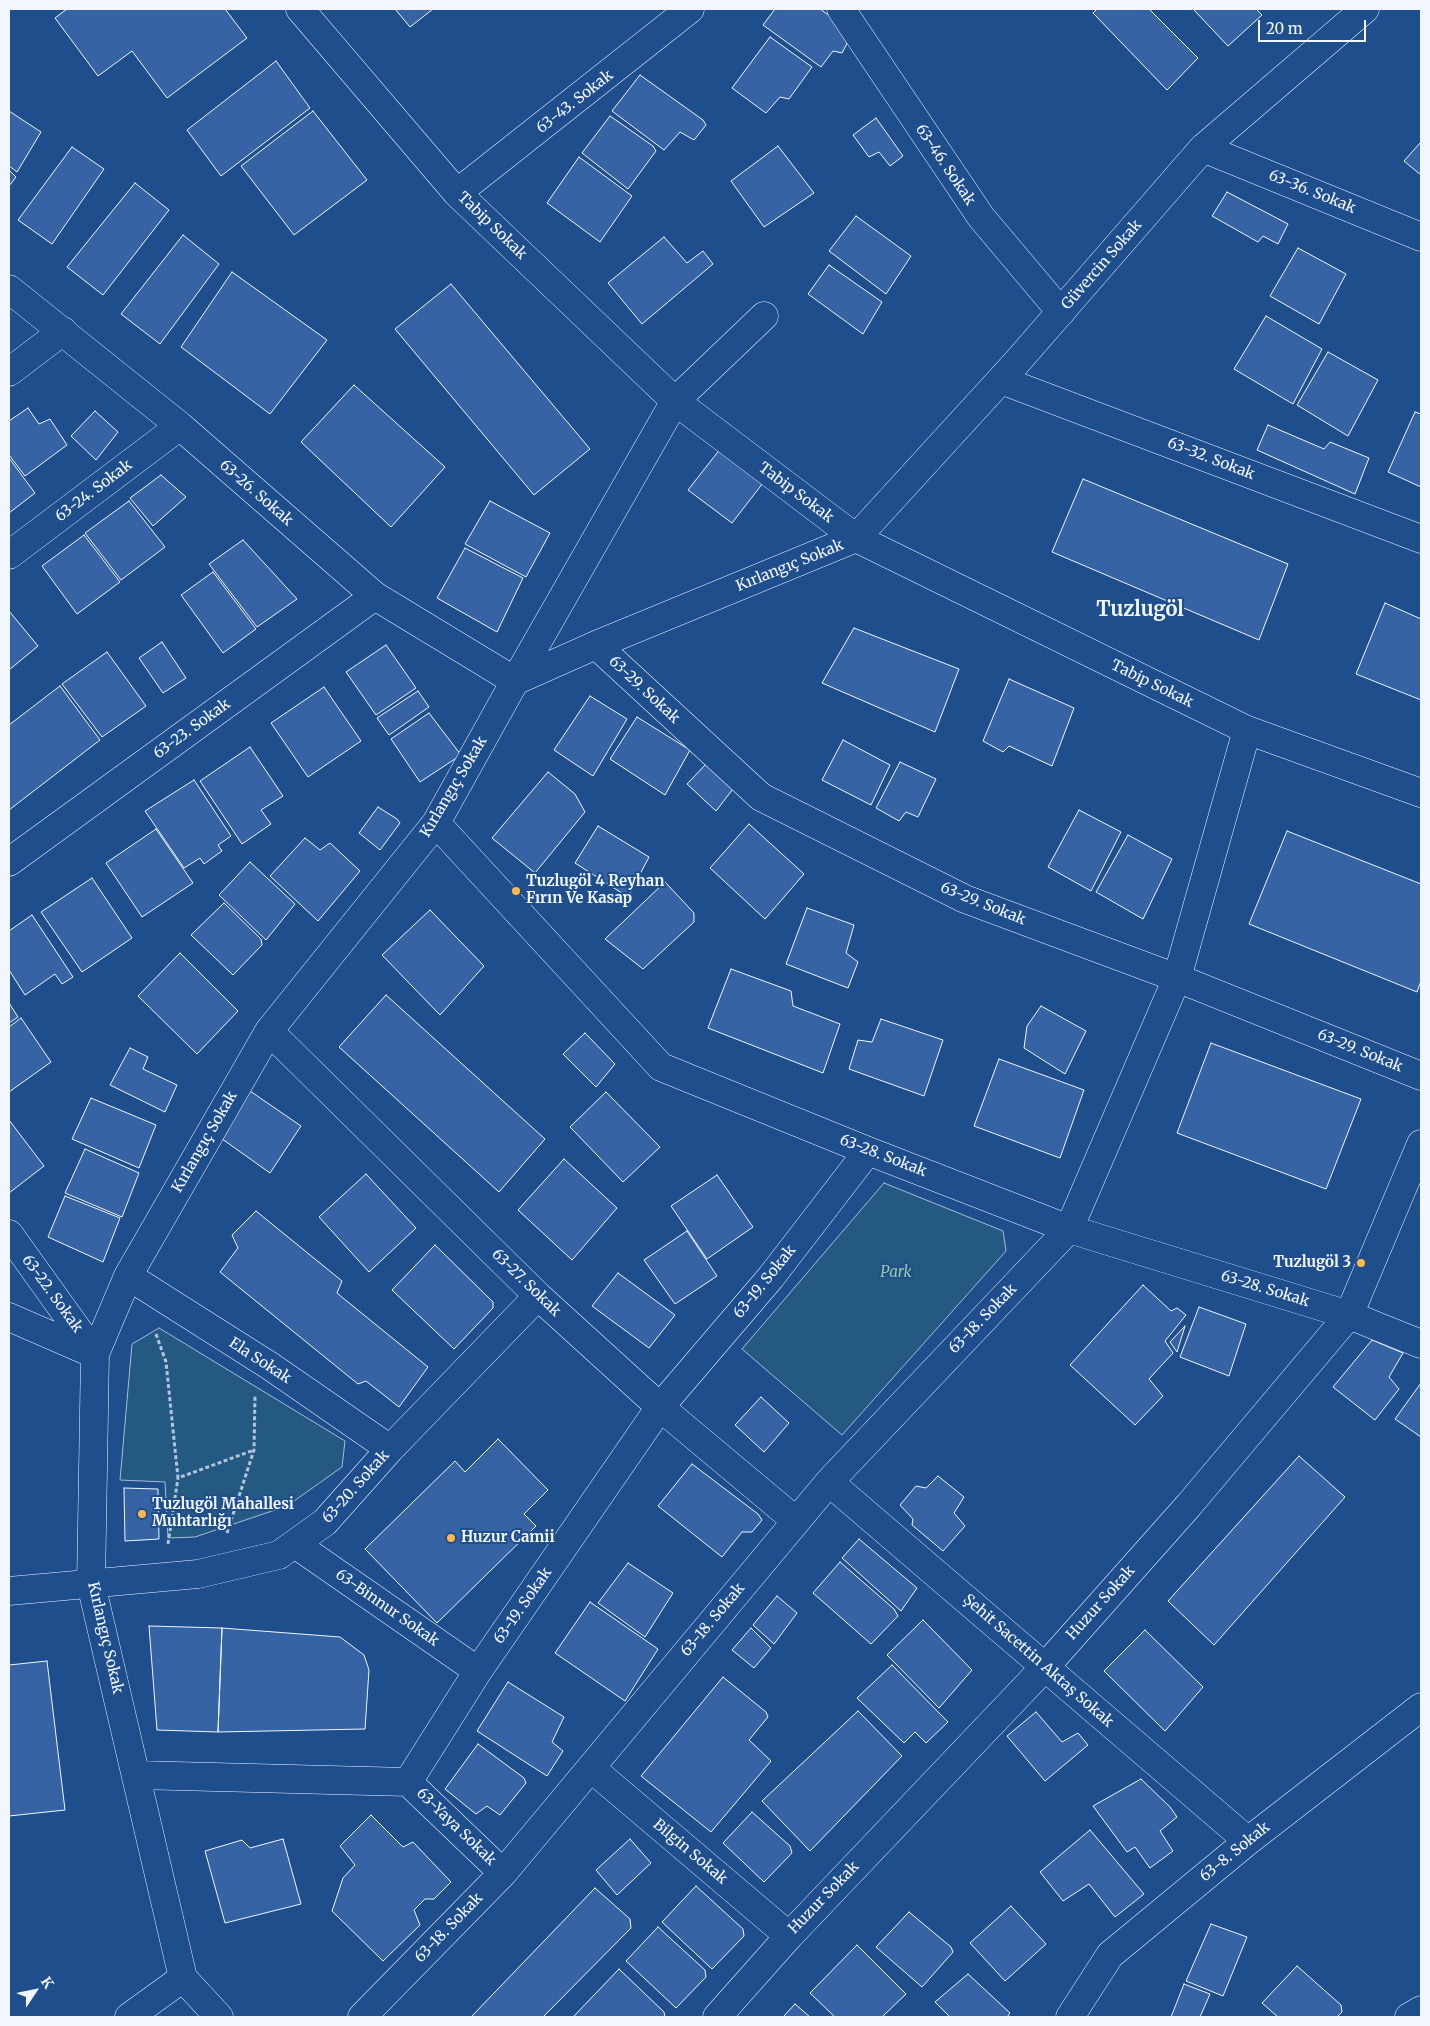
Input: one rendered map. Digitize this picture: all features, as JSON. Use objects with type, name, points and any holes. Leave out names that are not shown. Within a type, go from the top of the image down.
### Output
[{"type":"street","name":"Tabip Sokak","points":[[300,9],[457,193],[675,401],[856,538],[1248,730],[1421,793]]},
{"type":"street","name":"63-43. Sokak","points":[[457,193],[690,9]]},
{"type":"street","name":"63-46. Sokak","points":[[841,9],[981,217],[1061,312]]},
{"type":"street","name":"Güvercin Sokak","points":[[856,538],[1061,312],[1204,148],[1365,9]]},
{"type":"street","name":"63-36. Sokak","points":[[1204,148],[1421,237]]},
{"type":"street","name":"63-26. Sokak","points":[[9,289],[180,426],[375,596],[515,681]]},
{"type":"street","points":[[515,681],[675,401],[764,316]]},
{"type":"street","points":[[9,372],[63,331]]},
{"type":"street","name":"63-32. Sokak","points":[[1000,380],[1421,539]]},
{"type":"street","name":"63-24. Sokak","points":[[9,555],[180,426]]},
{"type":"street","name":"Kırlangıç Sokak","points":[[219,2017],[183,1978],[91,1584],[95,1354],[132,1279],[269,1031],[436,823],[515,681],[596,645],[856,538]]},
{"type":"street","name":"63-23. Sokak","points":[[9,862],[375,596]]},
{"type":"street","name":"63-29. Sokak","points":[[596,645],[761,797],[965,899],[1177,978],[1421,1076]]},
{"type":"street","points":[[1069,1229],[1177,978],[1248,730]]},
{"type":"street","name":"63-28. Sokak","points":[[436,823],[661,1067],[868,1151],[1069,1229],[1349,1315],[1421,1344]]},
{"type":"street","name":"63-27. Sokak","points":[[269,1031],[538,1296],[660,1407],[795,1520]]},
{"type":"street","name":"Huzur Sokak","points":[[717,2017],[789,1936],[1045,1667],[1189,1505],[1349,1315],[1421,1144]]},
{"type":"street","name":"63-19. Sokak","points":[[408,1782],[478,1671],[660,1407],[771,1277],[868,1151]]},
{"type":"street","name":"63-18. Sokak","points":[[362,2017],[503,1873],[795,1520],[829,1482],[1069,1229]]},
{"type":"street","name":"63-22. Sokak","points":[[9,1234],[95,1354]]},
{"type":"street","name":"Ela Sokak","points":[[132,1279],[256,1357],[390,1449]]},
{"type":"street","name":"63-20. Sokak","points":[[9,1591],[198,1574],[279,1555],[325,1522],[390,1449],[538,1296]]},
{"type":"street","points":[[9,1317],[95,1354]]},
{"type":"street","name":"Şehit Sacettin Aktaş Sokak","points":[[829,1482],[1248,1840]]},
{"type":"street","name":"63-Binnur Sokak","points":[[295,1544],[478,1671]]},
{"type":"street","name":"63-8. Sokak","points":[[1070,2017],[1110,1955],[1248,1840],[1421,1706]]},
{"type":"street","name":"Bilgin Sokak","points":[[591,1768],[789,1936]]},
{"type":"street","points":[[137,1775],[408,1782]]},
{"type":"street","name":"63-Yaya Sokak","points":[[408,1782],[503,1873]]},
{"type":"street","points":[[129,2017],[183,1978]]},
{"type":"street","points":[[1409,2017],[1421,2010]]},
{"type":"path","points":[[132,1279],[166,1362],[178,1478],[164,1576]]},
{"type":"path","points":[[215,1570],[254,1450],[256,1357]]},
{"type":"path","points":[[178,1478],[254,1450]]},
{"type":"green space","name":"Park","points":[[884,1183],[1003,1231],[1006,1251],[842,1435],[742,1349]]},
{"type":"green space","points":[[159,1328],[345,1441],[342,1467],[287,1506],[195,1537],[168,1538],[165,1482],[120,1480],[132,1344]]},
{"type":"building","points":[[67,9],[225,9],[247,38],[167,98],[132,51],[98,76],[55,18]]},
{"type":"building","points":[[395,9],[433,9],[410,27]]},
{"type":"building","points":[[775,9],[820,9],[853,32],[842,53],[833,51],[821,67],[763,25]]},
{"type":"building","points":[[1097,9],[1149,9],[1198,58],[1167,90],[1093,13]]},
{"type":"building","points":[[1193,9],[1256,9],[1262,15],[1228,46]]},
{"type":"building","points":[[770,37],[812,67],[789,99],[780,97],[766,113],[732,88]]},
{"type":"building","points":[[276,61],[310,108],[221,176],[187,130]]},
{"type":"building","points":[[640,75],[703,120],[706,125],[694,140],[680,132],[664,150],[612,111]]},
{"type":"building","points":[[9,111],[41,132],[17,172],[9,166]]},
{"type":"building","points":[[313,111],[367,180],[294,235],[241,166]]},
{"type":"building","points":[[610,116],[653,146],[656,151],[628,189],[582,153]]},
{"type":"building","points":[[876,118],[903,156],[890,166],[879,152],[869,157],[853,135]]},
{"type":"building","points":[[1421,142],[1421,175],[1404,161]]},
{"type":"building","points":[[778,146],[814,193],[764,227],[731,181]]},
{"type":"building","points":[[72,147],[104,169],[52,244],[18,220]]},
{"type":"building","points":[[579,157],[632,196],[600,242],[547,203]]},
{"type":"building","points":[[9,170],[16,177],[9,186]]},
{"type":"building","points":[[135,183],[169,210],[103,295],[67,267]]},
{"type":"building","points":[[1227,192],[1288,224],[1278,244],[1263,236],[1258,242],[1212,216]]},
{"type":"building","points":[[856,216],[911,256],[886,294],[829,251]]},
{"type":"building","points":[[183,235],[219,264],[160,344],[121,314]]},
{"type":"building","points":[[664,237],[687,263],[703,251],[713,264],[642,324],[608,283]]},
{"type":"building","points":[[1298,248],[1346,274],[1319,324],[1270,296]]},
{"type":"building","points":[[829,265],[882,302],[863,334],[808,294]]},
{"type":"building","points":[[232,272],[327,340],[270,414],[181,347]]},
{"type":"building","points":[[451,284],[590,449],[534,495],[395,329]]},
{"type":"building","points":[[1266,316],[1322,349],[1293,404],[1234,369]]},
{"type":"building","points":[[1328,352],[1378,380],[1348,436],[1297,405]]},
{"type":"building","points":[[354,385],[445,467],[391,527],[301,442]]},
{"type":"building","points":[[28,408],[39,424],[50,419],[67,445],[25,476],[9,455],[9,421]]},
{"type":"building","points":[[95,411],[118,432],[96,460],[71,436]]},
{"type":"building","points":[[1415,412],[1421,414],[1421,487],[1388,472]]},
{"type":"building","points":[[1268,425],[1324,449],[1330,442],[1369,458],[1355,494],[1257,450]]},
{"type":"building","points":[[721,448],[763,483],[732,523],[688,490]]},
{"type":"building","points":[[9,458],[35,493],[9,513]]},
{"type":"building","points":[[161,475],[186,497],[153,526],[130,498]]},
{"type":"building","points":[[1083,479],[1288,564],[1259,640],[1052,552]]},
{"type":"building","points":[[129,501],[165,547],[121,580],[85,533]]},
{"type":"building","points":[[490,501],[550,533],[526,577],[465,544]]},
{"type":"building","points":[[84,535],[120,582],[77,614],[42,566]]},
{"type":"building","points":[[243,540],[297,599],[257,627],[209,564]]},
{"type":"building","points":[[465,548],[523,578],[497,632],[437,598]]},
{"type":"building","points":[[213,572],[256,629],[223,653],[181,595]]},
{"type":"building","points":[[1385,603],[1421,619],[1421,700],[1356,674]]},
{"type":"building","points":[[9,611],[38,646],[9,670]]},
{"type":"building","points":[[854,628],[959,669],[935,732],[822,683]]},
{"type":"building","points":[[162,642],[186,678],[163,693],[139,658]]},
{"type":"building","points":[[386,645],[416,688],[376,715],[346,672]]},
{"type":"building","points":[[107,652],[146,706],[102,737],[62,684]]},
{"type":"building","points":[[1009,679],[1074,708],[1052,766],[1009,746],[1003,752],[983,741]]},
{"type":"building","points":[[60,686],[100,740],[9,810],[9,725]]},
{"type":"building","points":[[324,687],[361,741],[308,777],[271,723]]},
{"type":"building","points":[[418,691],[429,707],[389,735],[377,718]]},
{"type":"building","points":[[590,696],[627,719],[593,776],[554,750]]},
{"type":"building","points":[[429,713],[461,755],[420,782],[391,739]]},
{"type":"building","points":[[637,717],[690,750],[665,795],[610,759]]},
{"type":"building","points":[[843,740],[890,765],[871,805],[822,780]]},
{"type":"building","points":[[250,747],[283,796],[261,810],[271,824],[242,844],[200,781]]},
{"type":"building","points":[[709,761],[736,785],[716,811],[687,784]]},
{"type":"building","points":[[900,762],[936,779],[918,817],[906,812],[899,821],[876,808]]},
{"type":"building","points":[[548,772],[575,794],[585,812],[535,873],[492,838]]},
{"type":"building","points":[[194,780],[231,836],[218,845],[222,851],[204,864],[200,858],[184,868],[145,811]]},
{"type":"building","points":[[378,807],[400,823],[380,850],[359,833]]},
{"type":"building","points":[[1079,810],[1121,832],[1091,891],[1048,867]]},
{"type":"building","points":[[749,824],[804,874],[765,919],[710,868]]},
{"type":"building","points":[[598,826],[649,857],[628,897],[575,863]]},
{"type":"building","points":[[156,829],[193,883],[142,917],[106,863]]},
{"type":"building","points":[[1287,831],[1421,884],[1421,981],[1417,992],[1249,924]]},
{"type":"building","points":[[1128,835],[1172,859],[1143,919],[1096,892]]},
{"type":"building","points":[[305,838],[320,850],[330,843],[360,871],[318,921],[270,876]]},
{"type":"building","points":[[250,862],[295,904],[266,940],[219,895]]},
{"type":"building","points":[[92,878],[132,938],[82,972],[41,912]]},
{"type":"building","points":[[665,882],[694,913],[694,922],[643,969],[605,939]]},
{"type":"building","points":[[224,903],[261,939],[262,945],[233,975],[191,935]]},
{"type":"building","points":[[807,908],[854,925],[846,953],[858,962],[848,988],[786,964]]},
{"type":"building","points":[[430,910],[484,966],[440,1015],[382,955]]},
{"type":"building","points":[[32,915],[73,977],[62,984],[55,974],[25,995],[9,970],[9,931]]},
{"type":"building","points":[[180,953],[238,1011],[197,1054],[138,996]]},
{"type":"building","points":[[731,969],[791,991],[793,1006],[840,1024],[823,1073],[708,1028]]},
{"type":"building","points":[[386,995],[545,1139],[499,1192],[339,1047]]},
{"type":"building","points":[[9,1003],[18,1017],[9,1023]]},
{"type":"building","points":[[1041,1006],[1086,1031],[1065,1074],[1024,1048],[1027,1026]]},
{"type":"building","points":[[21,1018],[51,1062],[9,1092],[9,1027]]},
{"type":"building","points":[[881,1019],[943,1040],[924,1096],[849,1069],[858,1040],[872,1042]]},
{"type":"building","points":[[585,1033],[615,1064],[596,1087],[563,1054]]},
{"type":"building","points":[[1211,1043],[1361,1099],[1326,1189],[1177,1133]]},
{"type":"building","points":[[130,1048],[148,1057],[143,1069],[177,1085],[165,1112],[110,1085]]},
{"type":"building","points":[[999,1059],[1084,1090],[1060,1158],[974,1126]]},
{"type":"building","points":[[250,1091],[301,1126],[270,1173],[218,1136]]},
{"type":"building","points":[[606,1092],[660,1147],[623,1182],[570,1127]]},
{"type":"building","points":[[91,1098],[156,1125],[139,1168],[72,1139]]},
{"type":"building","points":[[9,1120],[44,1166],[9,1193]]},
{"type":"building","points":[[85,1149],[139,1173],[122,1217],[65,1193]]},
{"type":"building","points":[[564,1159],[617,1208],[572,1260],[518,1210]]},
{"type":"building","points":[[366,1174],[416,1228],[369,1272],[319,1217]]},
{"type":"building","points":[[717,1175],[753,1227],[707,1259],[671,1206]]},
{"type":"building","points":[[65,1196],[120,1218],[103,1262],[48,1237]]},
{"type":"building","points":[[256,1211],[342,1281],[337,1293],[428,1367],[399,1407],[366,1381],[358,1384],[220,1272],[238,1248],[232,1235]]},
{"type":"building","points":[[687,1231],[717,1276],[675,1304],[644,1260]]},
{"type":"building","points":[[435,1245],[493,1302],[493,1308],[454,1349],[392,1290]]},
{"type":"building","points":[[618,1273],[675,1315],[649,1348],[592,1306]]},
{"type":"building","points":[[1143,1285],[1171,1311],[1177,1308],[1186,1315],[1165,1341],[1173,1353],[1149,1379],[1163,1396],[1135,1425],[1070,1365]]},
{"type":"building","points":[[1199,1307],[1246,1324],[1229,1376],[1180,1357]]},
{"type":"building","points":[[1185,1326],[1177,1352],[1170,1342]]},
{"type":"building","points":[[1372,1340],[1403,1353],[1389,1377],[1399,1389],[1375,1420],[1333,1387]]},
{"type":"building","points":[[1421,1383],[1421,1437],[1395,1419]]},
{"type":"building","points":[[761,1397],[789,1423],[764,1452],[735,1425]]},
{"type":"building","name":"Huzur Camii","points":[[498,1439],[548,1490],[524,1514],[536,1526],[437,1623],[365,1549],[455,1461],[465,1472]]},
{"type":"building","points":[[1299,1456],[1345,1497],[1214,1645],[1168,1601]]},
{"type":"building","points":[[692,1464],[758,1514],[762,1520],[752,1532],[742,1532],[722,1557],[658,1506]]},
{"type":"building","points":[[938,1476],[964,1497],[954,1513],[965,1526],[943,1551],[912,1525],[913,1519],[900,1505],[916,1486],[926,1488]]},
{"type":"building","name":"Tuzlugöl Mahallesi Muhtarlığı","points":[[124,1488],[158,1489],[159,1539],[125,1541]]},
{"type":"building","points":[[859,1539],[917,1588],[901,1611],[842,1558]]},
{"type":"building","points":[[840,1562],[894,1609],[898,1616],[871,1644],[813,1593]]},
{"type":"building","points":[[628,1563],[673,1593],[645,1637],[598,1603]]},
{"type":"building","points":[[777,1596],[797,1613],[774,1644],[753,1625]]},
{"type":"building","points":[[590,1602],[658,1649],[625,1701],[555,1653]]},
{"type":"building","points":[[923,1620],[972,1670],[939,1708],[887,1655]]},
{"type":"building","points":[[149,1626],[222,1628],[218,1732],[157,1730]]},
{"type":"building","points":[[222,1628],[340,1637],[364,1655],[369,1670],[365,1729],[218,1732]]},
{"type":"building","points":[[751,1628],[771,1648],[754,1668],[732,1650]]},
{"type":"building","points":[[1145,1630],[1203,1687],[1165,1731],[1104,1671]]},
{"type":"building","points":[[47,1661],[65,1810],[9,1816],[9,1665]]},
{"type":"building","points":[[892,1665],[948,1722],[926,1743],[915,1732],[904,1743],[857,1698]]},
{"type":"building","points":[[723,1677],[766,1712],[768,1717],[749,1740],[771,1761],[711,1832],[641,1776]]},
{"type":"building","points":[[508,1682],[564,1717],[552,1742],[563,1751],[547,1776],[477,1731]]},
{"type":"building","points":[[858,1711],[902,1756],[810,1851],[762,1801]]},
{"type":"building","points":[[1036,1712],[1062,1742],[1078,1733],[1088,1745],[1045,1781],[1007,1736]]},
{"type":"building","points":[[478,1744],[524,1778],[526,1783],[500,1815],[487,1806],[476,1814],[445,1789]]},
{"type":"building","points":[[1141,1779],[1170,1807],[1177,1817],[1160,1831],[1173,1851],[1150,1868],[1135,1847],[1127,1852],[1093,1806]]},
{"type":"building","points":[[752,1812],[790,1846],[792,1853],[764,1882],[723,1843]]},
{"type":"building","points":[[371,1815],[403,1847],[413,1842],[451,1882],[434,1899],[425,1899],[414,1910],[420,1925],[383,1961],[332,1911],[343,1878],[355,1865],[340,1846]]},
{"type":"building","points":[[1090,1830],[1144,1894],[1115,1917],[1089,1884],[1063,1901],[1040,1872]]},
{"type":"building","points":[[283,1839],[301,1904],[225,1923],[205,1851],[242,1840],[250,1848]]},
{"type":"building","points":[[630,1839],[651,1863],[617,1895],[596,1870]]},
{"type":"building","points":[[696,1886],[743,1929],[744,1936],[712,1969],[662,1922]]},
{"type":"building","points":[[595,1888],[630,1919],[631,1928],[543,2017],[471,2017]]},
{"type":"building","points":[[1011,1906],[1046,1944],[1005,1981],[970,1943]]},
{"type":"building","points":[[909,1912],[951,1947],[953,1952],[922,1987],[876,1947]]},
{"type":"building","points":[[1211,1924],[1247,1937],[1223,1996],[1186,1981]]},
{"type":"building","points":[[658,1927],[705,1970],[706,1977],[676,2008],[626,1961]]},
{"type":"building","points":[[857,1945],[906,1994],[882,2017],[835,2017],[810,1993]]},
{"type":"building","points":[[1297,1966],[1341,2005],[1342,2012],[1337,2017],[1278,2017],[1262,2003]]},
{"type":"building","points":[[619,1969],[664,2012],[665,2017],[573,2017]]},
{"type":"building","points":[[968,1974],[1010,2013],[1007,2017],[950,2017],[935,2002]]},
{"type":"building","points":[[1184,1984],[1210,1994],[1200,2017],[1171,2017]]},
{"type":"building","points":[[795,2004],[810,2017],[783,2017]]},
{"type":"place","name":"Tuzlugöl 4 Reyhan Fırın Ve Kasap","points":[[516,891]]},
{"type":"place","name":"Tuzlugöl 3","points":[[1361,1263]]},
{"type":"place","name":"Tuzlugöl Mahallesi Muhtarlığı","points":[[142,1514]]},
{"type":"place","name":"Huzur Camii","points":[[451,1538]]},
{"type":"district","name":"Tuzlugöl","points":[[1140,610]]}]
